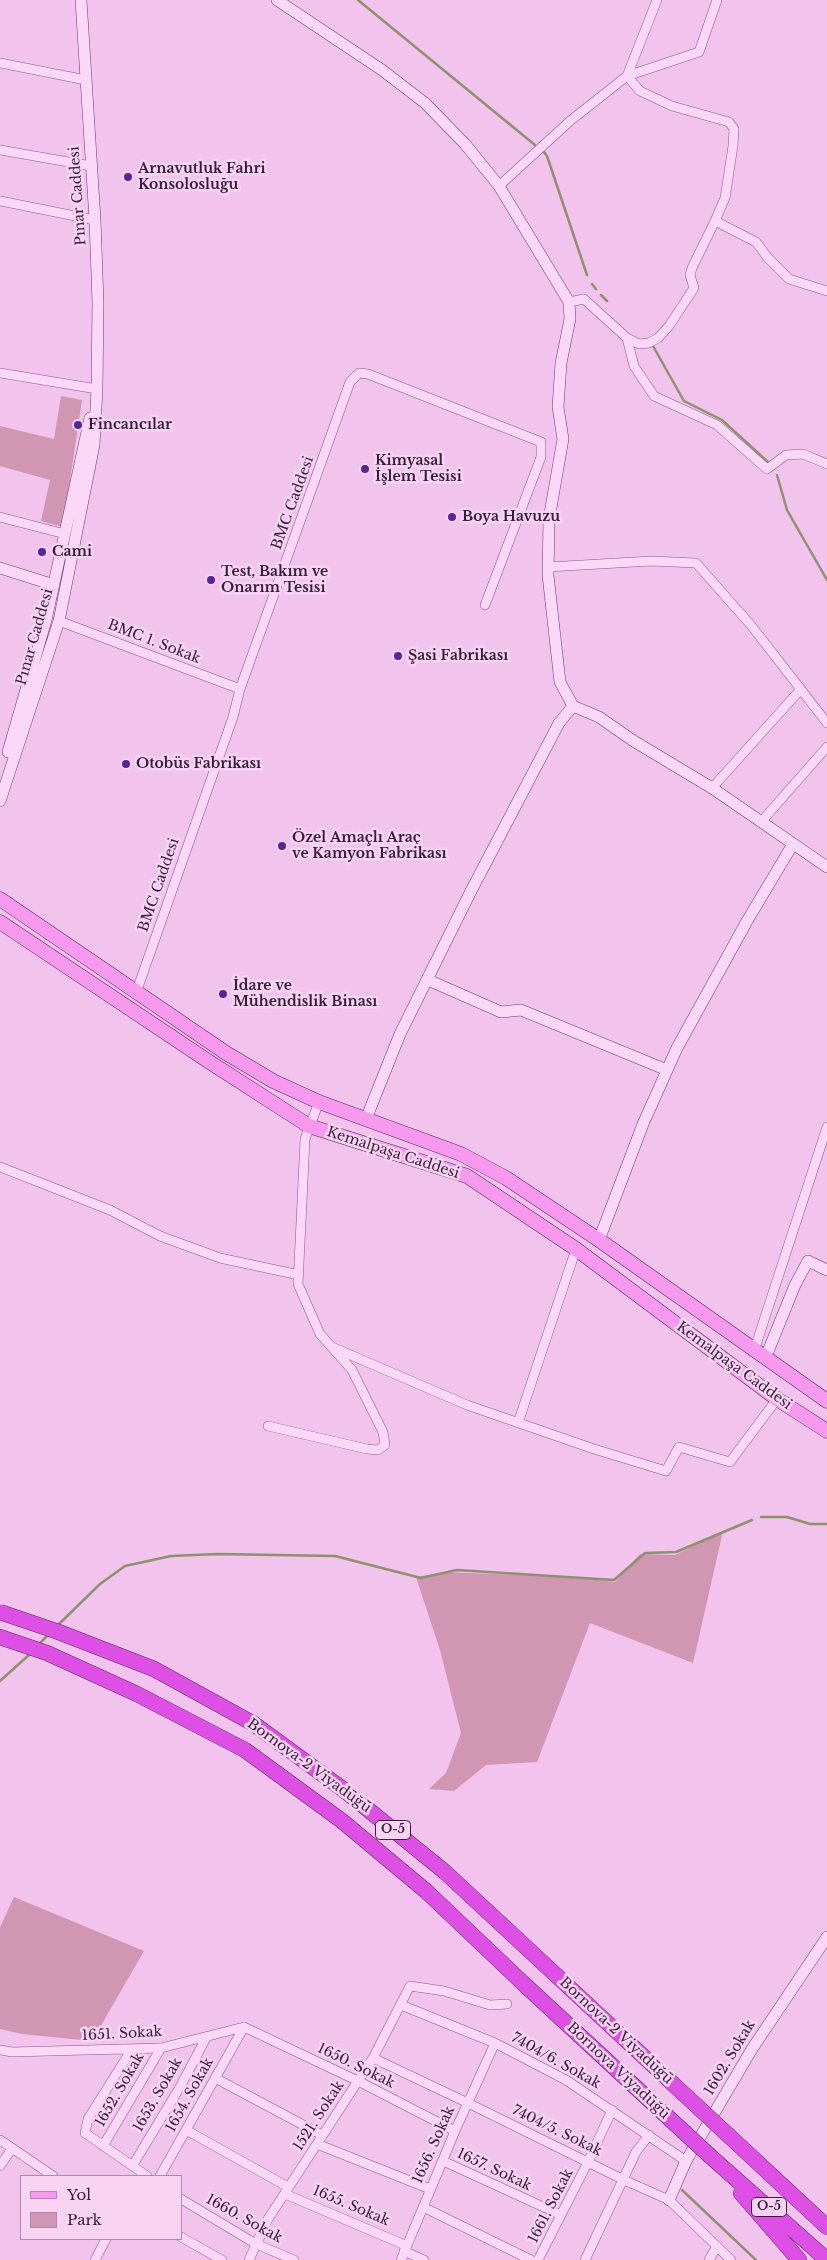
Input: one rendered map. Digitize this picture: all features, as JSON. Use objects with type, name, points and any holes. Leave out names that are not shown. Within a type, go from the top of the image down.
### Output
[{"type":"highway","name":"Bornova-2 Viyadüğü","points":[[0,1612],[154,1668],[254,1724],[344,1790],[445,1872],[827,2227]]},
{"type":"highway","name":"Bornova-2 Viyadüğü","points":[[0,1637],[47,1653],[137,1694],[244,1750],[342,1821],[426,1891],[526,1986]]},
{"type":"highway","name":"Bornova Viyadüğü","points":[[526,1986],[710,2156]]},
{"type":"highway","points":[[710,2156],[798,2260]]},
{"type":"highway","name":"O-5","points":[[710,2156],[827,2260]]},
{"type":"main road","name":"Kemalpaşa Caddesi","points":[[0,899],[234,1058],[273,1081],[319,1102],[461,1154],[506,1178],[599,1240],[827,1401]]},
{"type":"main road","name":"Kemalpaşa Caddesi","points":[[0,922],[309,1126],[467,1176],[576,1249],[777,1399],[827,1431]]},
{"type":"street","name":"Pınar Caddesi","points":[[0,801],[58,621],[94,445],[98,303],[95,220],[80,0]]},
{"type":"street","points":[[277,0],[382,70],[425,103],[465,144],[500,186],[569,302],[570,319],[561,363],[558,407],[563,439],[549,519],[548,568],[560,682],[573,706],[599,717],[632,740],[712,788],[826,865]]},
{"type":"street","points":[[627,76],[656,0]]},
{"type":"street","points":[[500,186],[570,121],[627,76],[699,52],[717,0]]},
{"type":"street","points":[[0,63],[86,80]]},
{"type":"street","points":[[569,302],[584,299],[627,338],[639,344],[648,343],[658,338],[669,326],[694,288],[690,276],[692,268],[725,198],[734,129],[729,122],[672,106],[640,91],[627,76]]},
{"type":"street","points":[[0,150],[91,166]]},
{"type":"street","points":[[0,201],[95,220]]},
{"type":"street","points":[[715,222],[756,242],[768,258],[789,278],[827,291]]},
{"type":"street","points":[[627,338],[634,366],[654,396],[717,425],[766,469],[786,454],[803,454],[827,464]]},
{"type":"street","points":[[0,373],[97,389]]},
{"type":"street","name":"BMC Caddesi","points":[[136,992],[233,717],[240,689],[350,382],[358,373],[368,374],[541,442],[541,457],[485,605]]},
{"type":"street","name":"Pınar Caddesi","points":[[0,778],[46,620],[97,389]]},
{"type":"street","points":[[0,517],[65,534]]},
{"type":"street","points":[[548,568],[651,560],[696,563],[750,624],[827,723]]},
{"type":"street","points":[[0,568],[54,585]]},
{"type":"street","name":"BMC 1. Sokak","points":[[58,621],[240,689]]},
{"type":"street","points":[[712,788],[801,688]]},
{"type":"street","points":[[366,1119],[400,1034],[540,759],[559,723],[573,706]]},
{"type":"street","points":[[761,822],[827,747]]},
{"type":"street","points":[[599,1240],[643,1124],[677,1048],[747,921],[793,844]]},
{"type":"street","points":[[428,980],[501,1012],[521,1010],[667,1070]]},
{"type":"street","points":[[268,1426],[368,1449],[378,1450],[385,1445],[383,1432],[352,1370],[320,1334],[298,1284],[305,1139],[319,1102]]},
{"type":"street","points":[[754,1351],[827,1127]]},
{"type":"street","points":[[0,1167],[110,1210],[160,1236],[220,1258],[299,1275]]},
{"type":"street","points":[[518,1423],[576,1249]]},
{"type":"street","points":[[765,1359],[795,1285],[808,1261],[827,1270]]},
{"type":"street","points":[[332,1348],[467,1406],[666,1471],[679,1447],[730,1462],[777,1399]]},
{"type":"street","name":"1602. Sokak","points":[[669,2200],[686,2161],[752,2049],[827,1938]]},
{"type":"street","name":"1521. Sokak","points":[[249,2260],[268,2220],[358,2082],[410,1986],[444,1991],[490,2005],[507,2004]]},
{"type":"street","name":"7404/6. Sokak","points":[[401,2005],[495,2043],[574,2084],[686,2161]]},
{"type":"street","name":"1651. Sokak","points":[[0,2050],[12,2052],[160,2048],[244,2027]]},
{"type":"street","name":"1654. Sokak","points":[[161,2175],[244,2027]]},
{"type":"street","name":"1650. Sokak","points":[[244,2027],[455,2131]]},
{"type":"street","name":"1653. Sokak","points":[[133,2165],[180,2088],[206,2038]]},
{"type":"street","name":"1656. Sokak","points":[[404,2252],[455,2131],[495,2043]]},
{"type":"street","points":[[132,2048],[88,2119],[85,2133],[145,2175]]},
{"type":"street","name":"1652. Sokak","points":[[104,2146],[160,2048]]},
{"type":"street","name":"7404/5. Sokak","points":[[372,2058],[669,2200],[731,2260]]},
{"type":"street","points":[[215,2078],[322,2135]]},
{"type":"street","name":"1661. Sokak","points":[[538,2260],[612,2110]]},
{"type":"street","name":"1655. Sokak","points":[[186,2130],[286,2190],[404,2252],[424,2260]]},
{"type":"street","points":[[585,2260],[636,2152],[649,2135]]},
{"type":"street","points":[[0,2140],[11,2150],[51,2175]]},
{"type":"street","points":[[317,2144],[430,2189]]},
{"type":"street","points":[[0,2166],[11,2150]]},
{"type":"street","name":"1657. Sokak","points":[[443,2161],[561,2215]]},
{"type":"street","name":"1660. Sokak","points":[[182,2201],[256,2244],[294,2260]]},
{"type":"street","points":[[423,2207],[531,2260]]},
{"type":"street","points":[[182,2238],[222,2260]]},
{"type":"street","points":[[95,2260],[105,2240]]},
{"type":"street","points":[[709,2260],[717,2246]]},
{"type":"green space","points":[[61,396],[82,400],[63,527],[41,521],[50,480],[0,466],[0,426],[54,439]]},
{"type":"green space","points":[[723,1531],[693,1663],[590,1623],[537,1762],[486,1765],[454,1791],[429,1789],[446,1773],[461,1733],[440,1650],[416,1577],[444,1572],[570,1577],[615,1582],[640,1554],[675,1555]]},
{"type":"green space","points":[[14,1897],[144,1951],[92,2041],[22,2034],[0,2029],[0,1927]]},
{"type":"waterway","points":[[358,0],[535,145]]},
{"type":"waterway","points":[[544,152],[547,156],[587,275]]},
{"type":"waterway","points":[[592,284],[596,289]]},
{"type":"waterway","points":[[601,295],[607,301]]},
{"type":"waterway","points":[[653,346],[684,401],[722,420],[770,464]]},
{"type":"waterway","points":[[777,475],[787,510],[827,580]]},
{"type":"waterway","points":[[761,1517],[787,1517],[810,1524],[827,1524]]},
{"type":"waterway","points":[[57,1626],[100,1584],[125,1566],[171,1556],[218,1554],[335,1556],[421,1578],[457,1570],[614,1580],[645,1553],[676,1552],[752,1520]]},
{"type":"waterway","points":[[39,1644],[49,1634]]},
{"type":"waterway","points":[[0,1681],[30,1654]]},
{"type":"waterway","points":[[682,2190],[756,2260]]},
{"type":"place","name":"Arnavutluk Fahri Konsolosluğu","points":[[128,177]]},
{"type":"place","name":"Fincancılar","points":[[78,425]]},
{"type":"place","name":"Kimyasal İşlem Tesisi","points":[[365,469]]},
{"type":"place","name":"Boya Havuzu","points":[[452,517]]},
{"type":"place","name":"Cami","points":[[42,552]]},
{"type":"place","name":"Test, Bakım ve Onarım Tesisi","points":[[211,580]]},
{"type":"place","name":"Şasi Fabrikası","points":[[398,656]]},
{"type":"place","name":"Otobüs Fabrikası","points":[[126,764]]},
{"type":"place","name":"Özel Amaçlı Araç ve Kamyon Fabrikası","points":[[282,846]]},
{"type":"place","name":"İdare ve Mühendislik Binası","points":[[223,994]]}]
